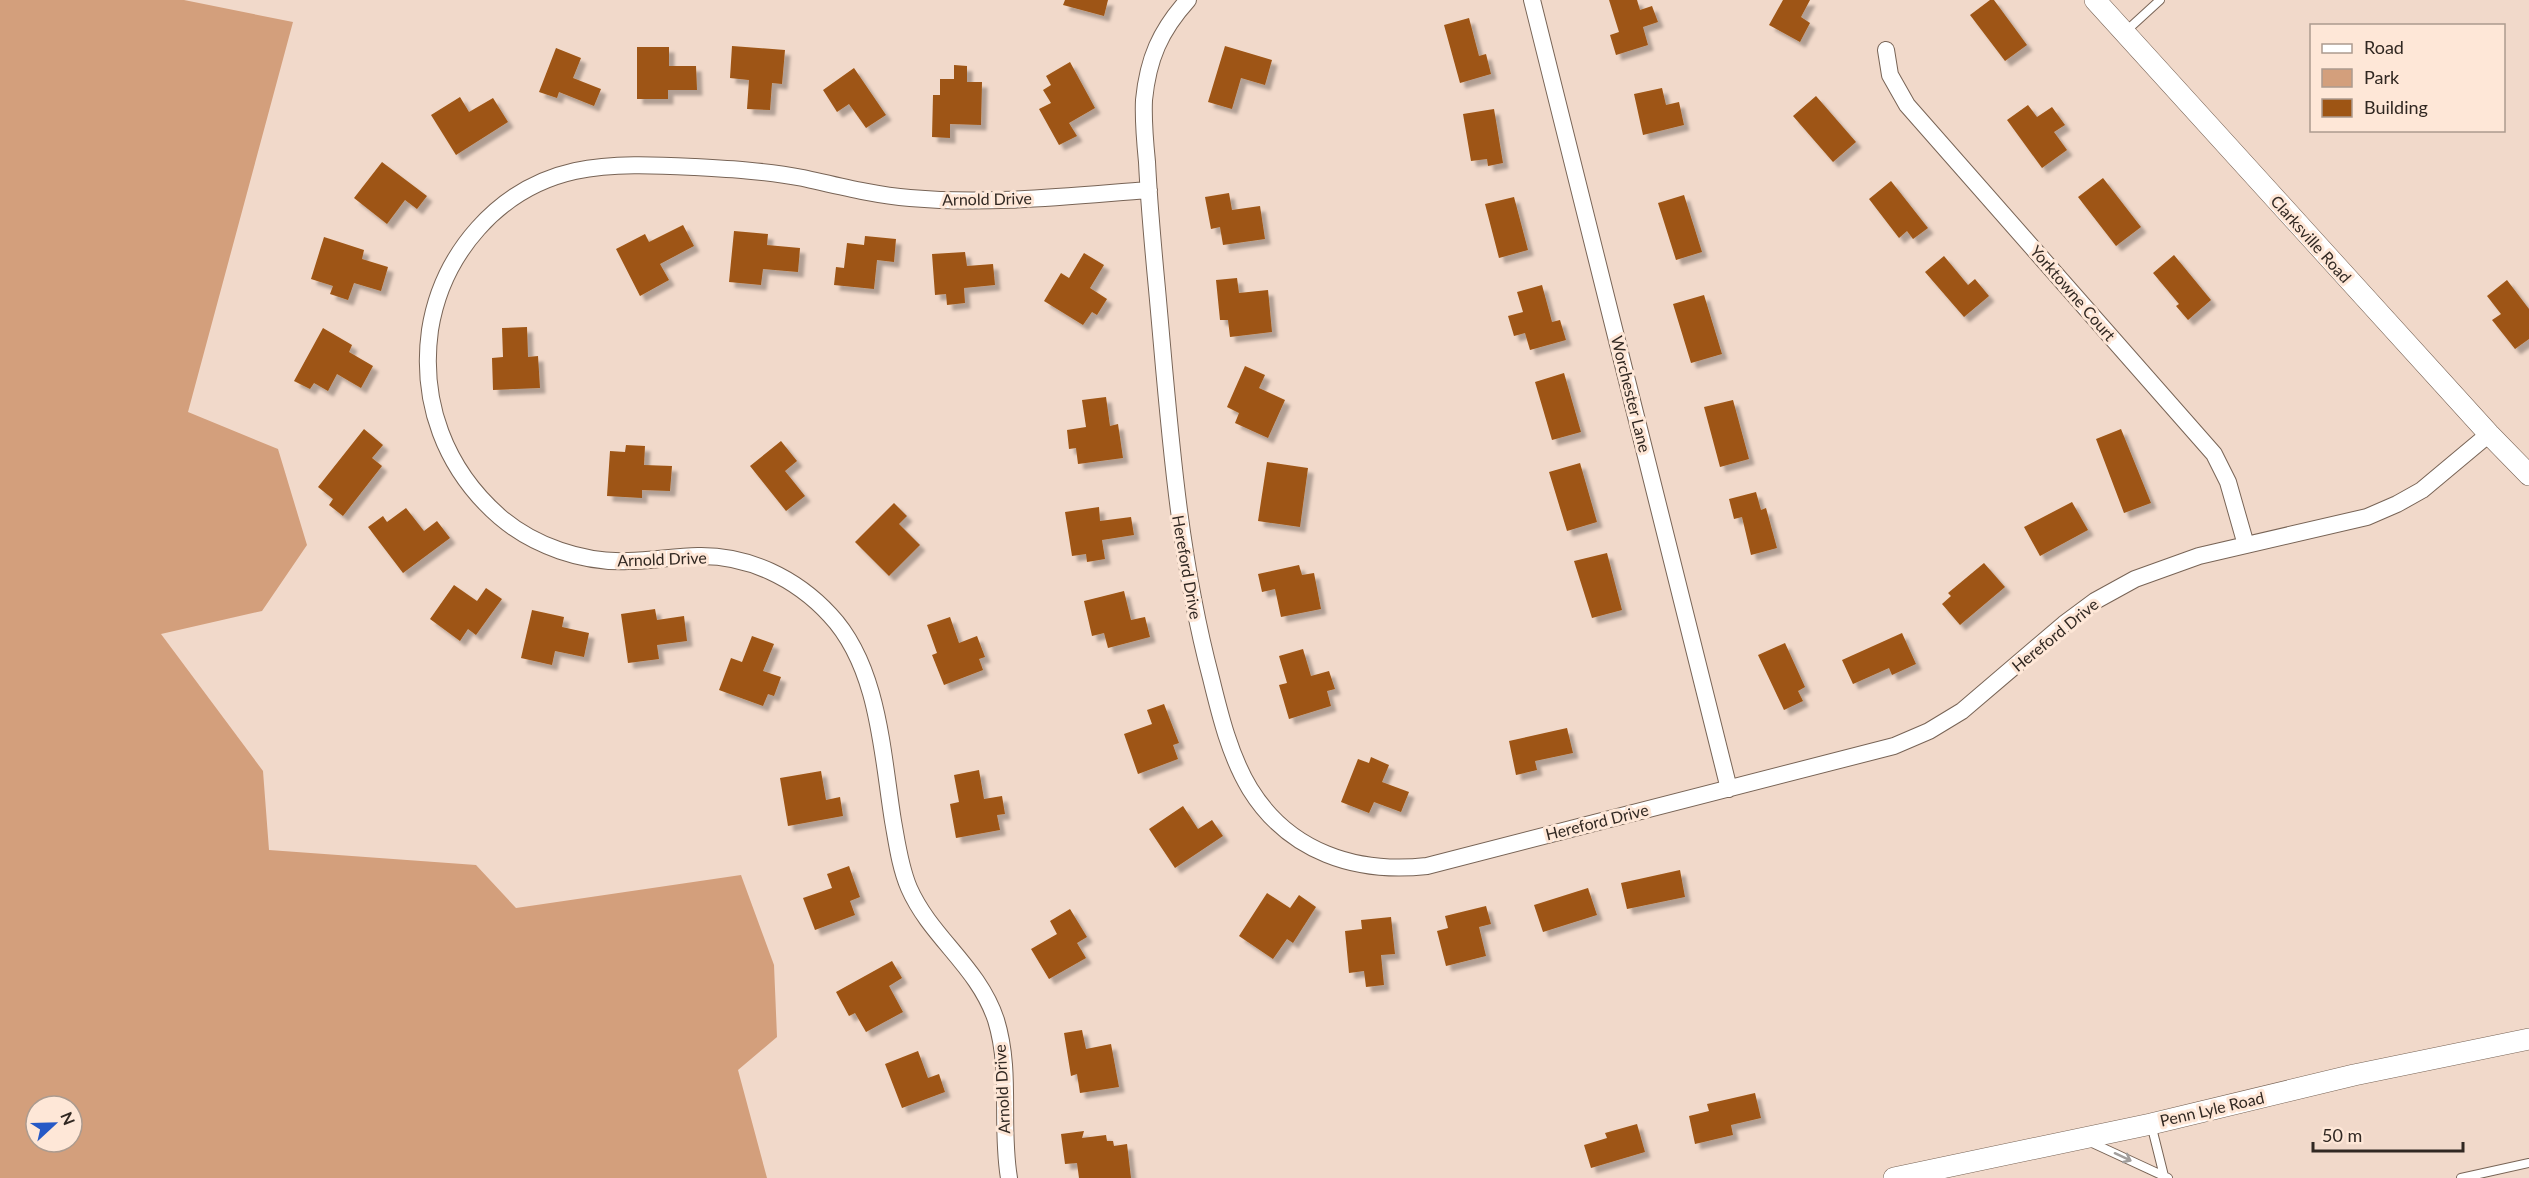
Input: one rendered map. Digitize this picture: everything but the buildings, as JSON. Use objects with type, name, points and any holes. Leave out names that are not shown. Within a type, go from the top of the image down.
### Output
[{"type":"street","name":"Hereford Drive","points":[[1188,0],[1167,25],[1154,48],[1144,100],[1149,190],[1176,500],[1184,561],[1201,642],[1224,723],[1238,765],[1250,789],[1268,813],[1290,833],[1315,849],[1342,861],[1371,867],[1400,869],[1426,866],[1894,746],[1929,731],[1962,711],[2064,624],[2135,579],[2170,565],[2367,517],[2422,490],[2489,434]]},
{"type":"street","name":"Worchester Lane","points":[[1532,0],[1729,789]]},
{"type":"street","name":"Clarksville Road","points":[[2095,0],[2489,434],[2529,475]]},
{"type":"street","name":"Yorktowne Court","points":[[1886,50],[1890,75],[1907,105],[2214,454],[2229,482],[2246,545]]},
{"type":"street","name":"Arnold Drive","points":[[1009,1178],[1004,1125],[1003,1049],[995,1018],[983,991],[967,966],[924,916],[909,889],[900,862],[872,699],[864,670],[834,619],[813,597],[785,578],[759,566],[729,558],[699,556],[624,562],[591,559],[561,551],[533,539],[507,523],[483,502],[460,473],[443,443],[434,417],[428,387],[427,352],[439,294],[450,267],[468,240],[487,218],[510,199],[538,183],[569,172],[598,167],[646,166],[734,170],[800,178],[887,196],[1001,202],[1149,190]]},
{"type":"street","name":"Penn Lyle Road","points":[[1894,1178],[2151,1124],[2354,1075],[2529,1039]]},
{"type":"lane","points":[[2124,32],[2160,0]]},
{"type":"lane","points":[[2151,1124],[2166,1177]]},
{"type":"lane","points":[[2083,1138],[2166,1177]]},
{"type":"lane","points":[[2466,1177],[2529,1163]]},
{"type":"green space","points":[[0,0],[184,0],[293,22],[188,412],[278,449],[307,545],[262,611],[161,634],[263,771],[269,850],[476,865],[516,908],[741,875],[774,965],[777,1037],[738,1070],[767,1178],[0,1178]]}]
